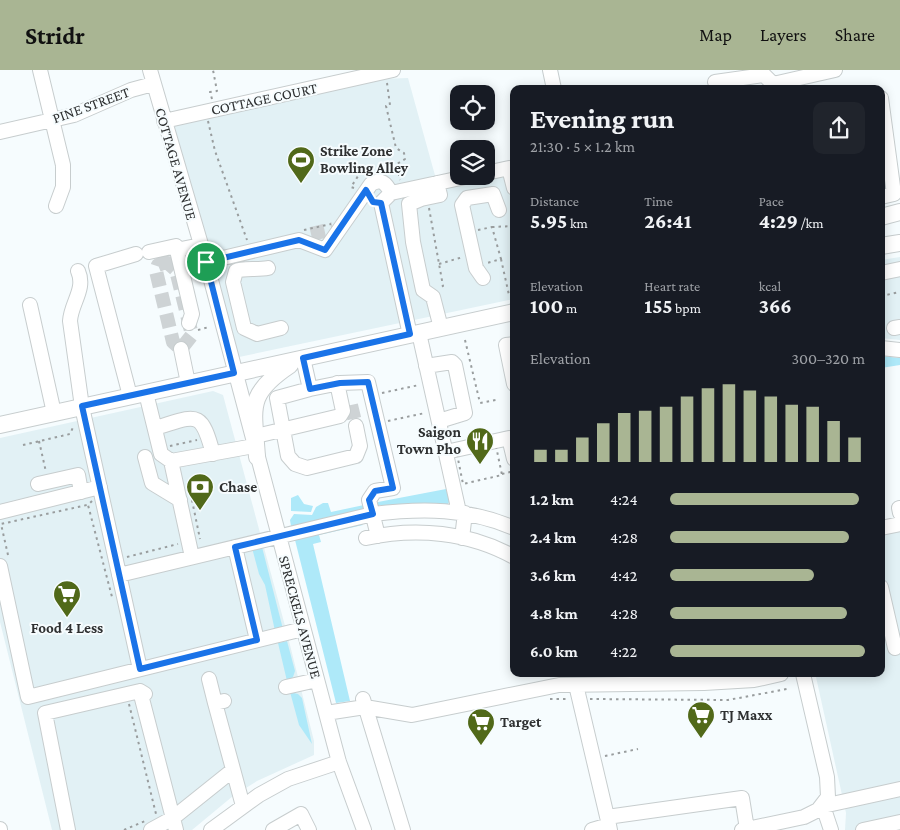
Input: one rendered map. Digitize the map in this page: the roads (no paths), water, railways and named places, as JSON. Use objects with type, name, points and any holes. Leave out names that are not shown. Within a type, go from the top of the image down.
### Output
[{"type":"main road","points":[[885,216],[900,212]]},
{"type":"main road","points":[[885,245],[900,242]]},
{"type":"main road","points":[[0,425],[510,313]]},
{"type":"main road","points":[[255,446],[254,412],[260,389],[268,379],[300,359]]},
{"type":"street","points":[[40,70],[64,172],[63,186],[56,206]]},
{"type":"street","points":[[550,70],[553,85]]},
{"type":"street","points":[[716,80],[765,73],[773,84],[835,70]]},
{"type":"street","name":"COTTAGE COURT","points":[[164,121],[390,76]]},
{"type":"street","name":"PINE STREET","points":[[0,132],[74,115],[131,90],[152,77]]},
{"type":"street","name":"COTTAGE AVENUE","points":[[152,77],[206,262],[234,373]]},
{"type":"street","points":[[885,128],[894,194],[885,197]]},
{"type":"street","points":[[495,171],[508,168],[510,173]]},
{"type":"street","points":[[206,262],[304,235],[325,250],[337,226],[364,186],[381,181],[386,184],[415,334],[426,366],[434,416],[462,512],[462,538]]},
{"type":"street","points":[[441,328],[433,297],[423,290],[413,242],[409,204],[452,185]]},
{"type":"street","points":[[364,186],[373,202],[389,193],[435,194]]},
{"type":"street","points":[[483,271],[476,268],[462,205],[467,198],[493,194],[499,210]]},
{"type":"street","points":[[176,250],[201,245]]},
{"type":"street","points":[[189,323],[192,314],[176,246],[96,266],[138,394],[155,428],[161,454],[171,461],[192,557]]},
{"type":"street","points":[[268,268],[254,271],[239,269],[236,271],[233,282],[244,328],[257,334],[281,328]]},
{"type":"street","points":[[885,272],[900,269]]},
{"type":"street","points":[[78,271],[81,287],[71,307],[70,321],[82,406],[100,487],[110,562],[119,575],[140,669]]},
{"type":"street","points":[[30,305],[54,413]]},
{"type":"street","points":[[510,344],[506,345],[510,364]]},
{"type":"street","points":[[885,348],[900,350]]},
{"type":"street","points":[[181,349],[188,383]]},
{"type":"street","points":[[300,359],[310,389]]},
{"type":"street","points":[[426,366],[452,362],[465,413],[459,416],[434,416]]},
{"type":"street","name":"SPRECKELS AVENUE","points":[[234,373],[339,762],[364,830]]},
{"type":"street","points":[[356,426],[360,446],[356,456],[307,468],[299,466],[291,460],[277,398],[341,383],[368,382],[393,488],[375,491],[369,500],[373,514],[372,537],[393,532],[434,533],[493,546],[510,555]]},
{"type":"street","points":[[341,383],[351,405]]},
{"type":"street","points":[[171,461],[255,446],[283,429],[342,414],[341,383]]},
{"type":"street","points":[[155,428],[195,418],[205,425],[213,454]]},
{"type":"street","points":[[446,452],[510,438]]},
{"type":"street","points":[[145,457],[152,483],[180,500]]},
{"type":"street","points":[[42,479],[78,474],[82,492]]},
{"type":"street","points":[[0,512],[100,487]]},
{"type":"street","points":[[119,575],[373,514],[402,510],[462,512],[510,524]]},
{"type":"street","points":[[885,527],[900,524]]},
{"type":"street","points":[[235,547],[257,640]]},
{"type":"street","points":[[4,561],[28,697],[303,629]]},
{"type":"street","points":[[885,610],[892,649]]},
{"type":"street","points":[[326,713],[364,703],[412,715],[559,685],[737,677]]},
{"type":"street","points":[[803,677],[827,777],[828,797],[823,806],[831,830]]},
{"type":"street","points":[[208,680],[219,702],[229,740],[233,770],[243,806]]},
{"type":"street","points":[[286,687],[317,680]]},
{"type":"street","points":[[576,685],[608,824]]},
{"type":"street","points":[[68,830],[44,713],[143,692],[175,824]]},
{"type":"street","points":[[364,703],[403,830]]},
{"type":"street","points":[[211,830],[243,806],[288,779],[339,762]]},
{"type":"street","points":[[152,823],[175,824],[233,770]]},
{"type":"street","points":[[592,830],[608,824],[742,798],[745,829],[804,817],[823,806],[900,789]]},
{"type":"street","points":[[275,830],[301,814],[309,830]]},
{"type":"street","points":[[862,830],[900,822]]},
{"type":"tunnel","points":[[311,234],[333,229]]},
{"type":"tunnel","points":[[163,263],[168,263],[176,270],[192,335],[181,349],[173,342],[156,271],[158,265],[163,263]]},
{"type":"tunnel","points":[[351,405],[356,426]]},
{"type":"place","name":"Strike Zone Bowling Alley","points":[[301,184]]},
{"type":"place","name":"Saigon Town Pho","points":[[480,465]]},
{"type":"place","name":"Chase","points":[[200,511]]},
{"type":"place","name":"Food 4 Less","points":[[67,618]]},
{"type":"place","name":"TJ Maxx","points":[[701,739]]},
{"type":"place","name":"Target","points":[[481,746]]}]
